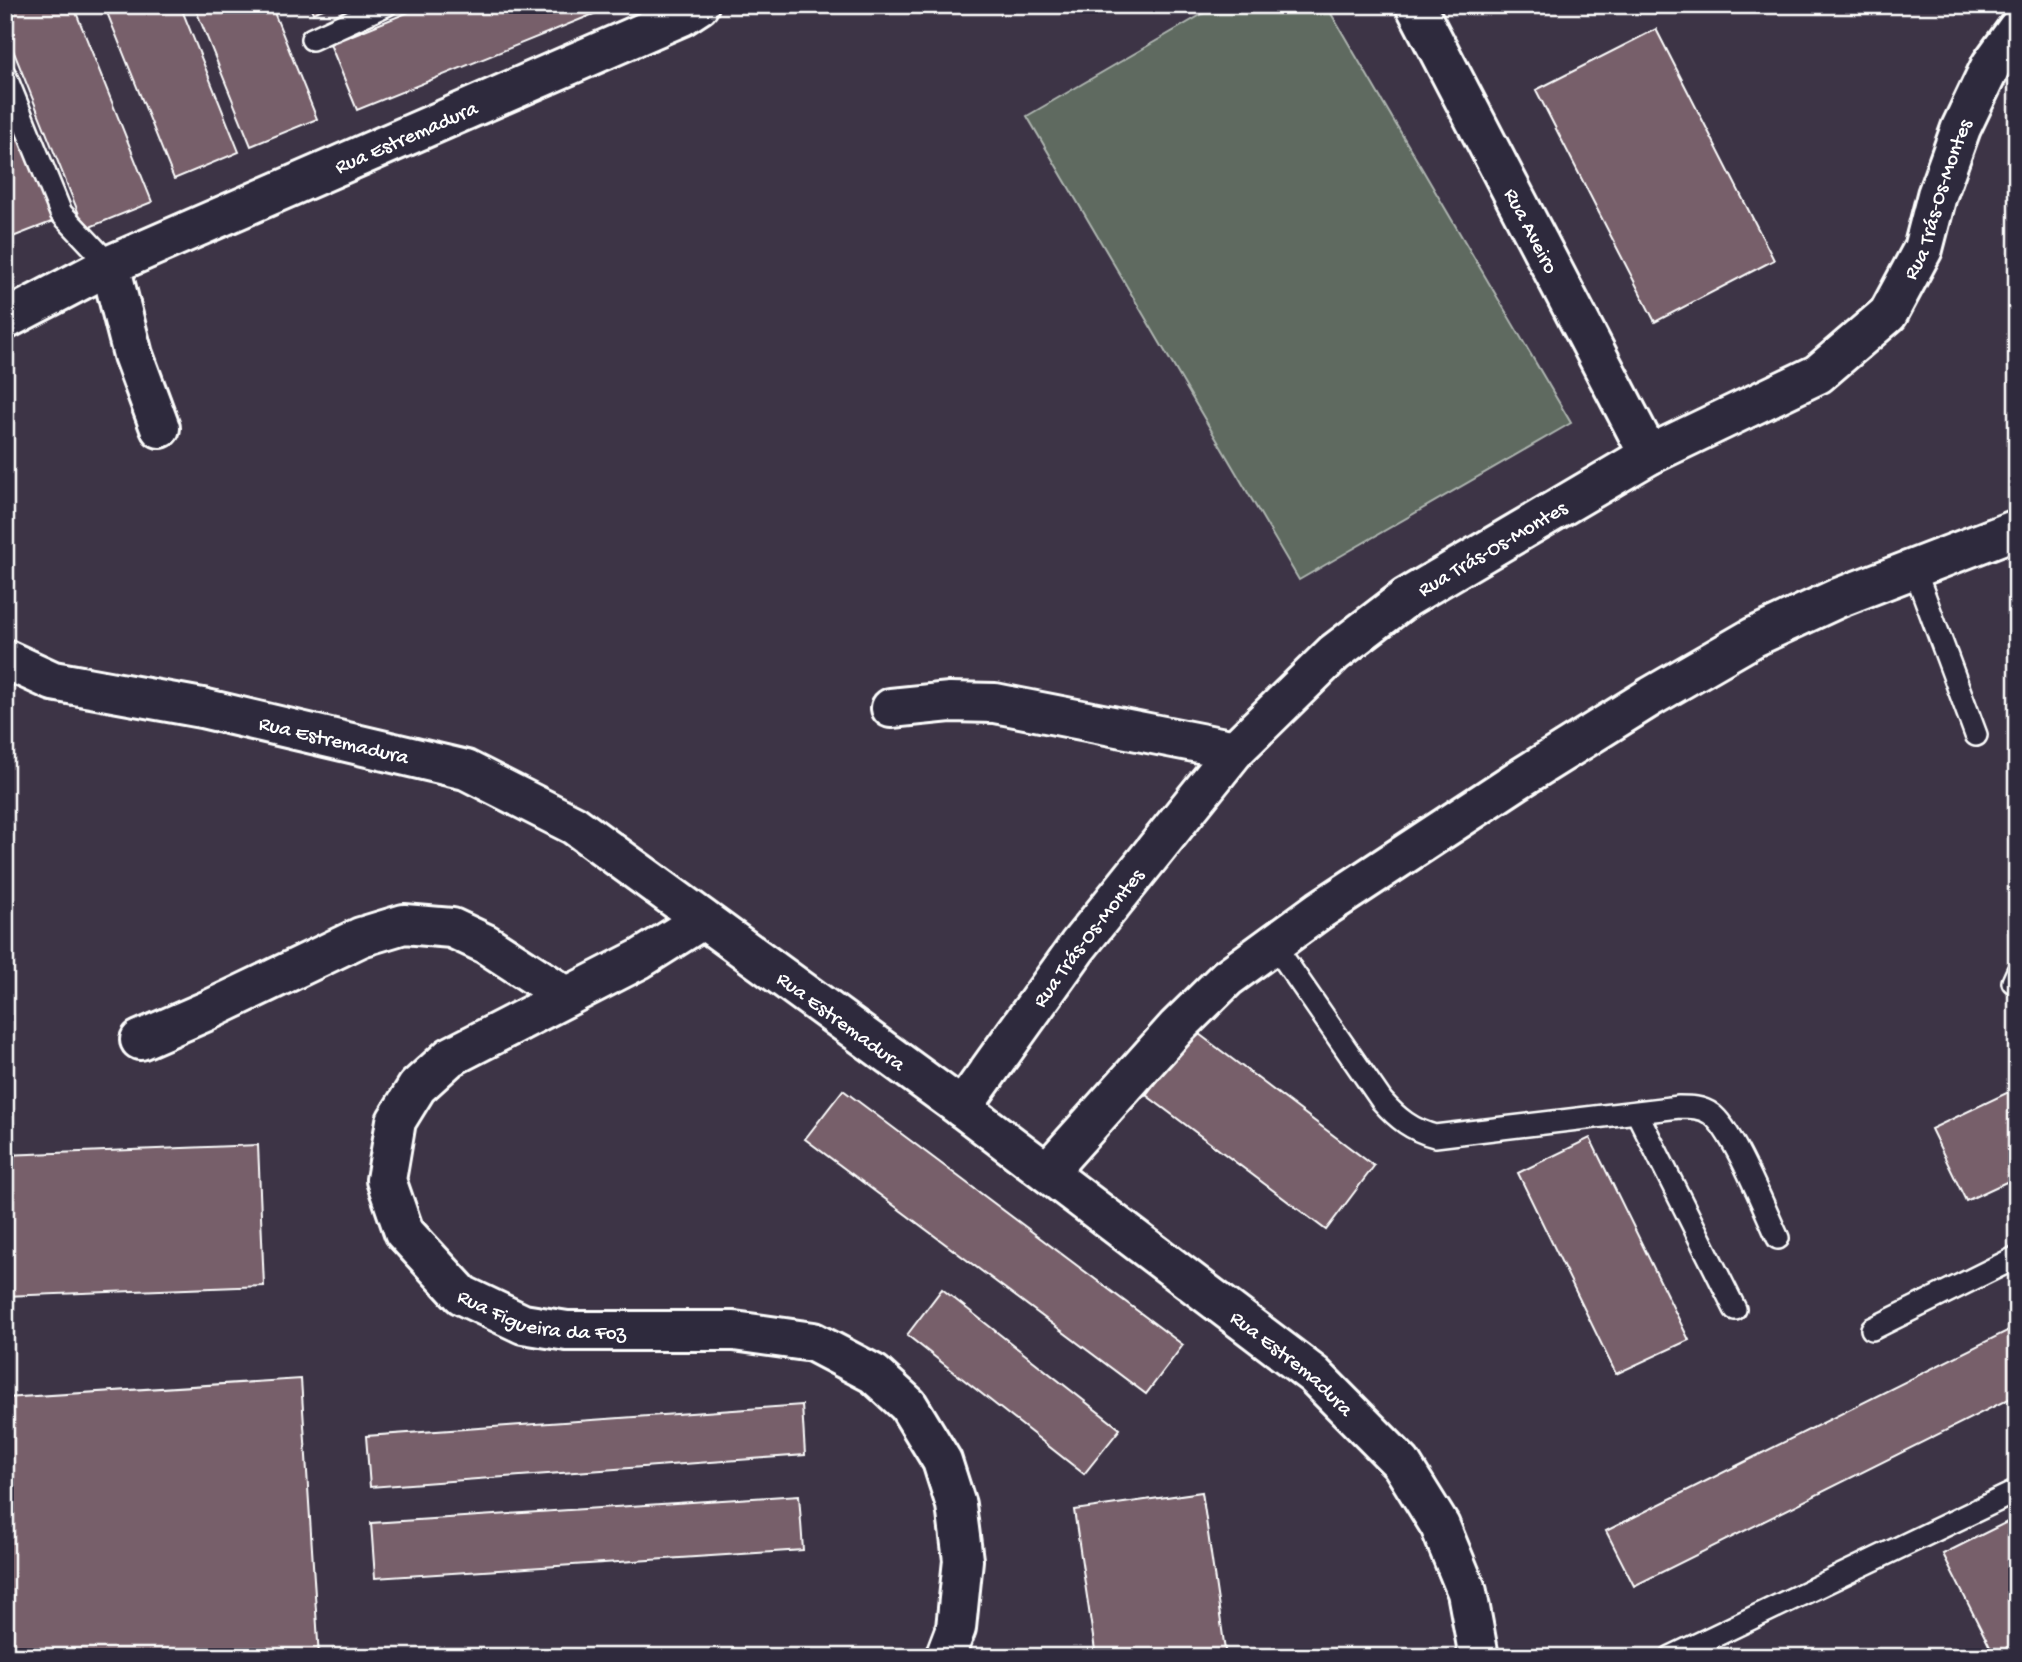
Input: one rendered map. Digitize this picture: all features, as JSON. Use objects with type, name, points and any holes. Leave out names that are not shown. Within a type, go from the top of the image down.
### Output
[{"type":"street","name":"Rua Estremadura","points":[[5,320],[110,265],[657,27],[699,5]]},
{"type":"street","name":"Rua Aveiro","points":[[1415,5],[1649,455]]},
{"type":"street","name":"Rua Trás-Os-Montes","points":[[962,1108],[1078,946],[1235,750],[1334,653],[1406,598],[1649,455],[1818,374],[1888,314],[1923,249],[1937,195],[1961,128],[1991,65],[2017,29]]},
{"type":"street","points":[[110,265],[133,355],[160,428]]},
{"type":"street","points":[[1046,1172],[1177,1027],[1227,978],[1273,943],[1516,781],[1754,637],[1838,598],[1914,568],[2015,535]]},
{"type":"street","name":"Rua Estremadura","points":[[5,659],[53,681],[202,708],[466,770],[574,825],[962,1108],[1314,1375],[1401,1463],[1440,1526],[1467,1592],[1479,1657]]},
{"type":"street","points":[[891,708],[950,702],[995,703],[1235,750]]},
{"type":"street","name":"Rua Figueira da Foz","points":[[702,919],[640,959],[450,1057],[417,1087],[396,1122],[386,1180],[404,1232],[462,1295],[523,1324],[567,1332],[734,1332],[800,1340],[813,1342],[874,1374],[908,1405],[942,1461],[956,1505],[963,1560],[956,1628],[945,1657]]},
{"type":"street","points":[[139,1040],[209,1010],[362,937],[404,924],[452,928],[486,944],[566,996]]},
{"type":"lane","points":[[313,39],[386,5]]},
{"type":"lane","points":[[5,75],[61,213],[110,265]]},
{"type":"lane","points":[[1914,568],[1976,735]]},
{"type":"lane","points":[[1273,943],[1382,1101],[1397,1118],[1416,1131],[1435,1136],[1694,1107],[1708,1111],[1718,1119],[1778,1238]]},
{"type":"lane","points":[[1637,1114],[1735,1309]]},
{"type":"lane","points":[[1872,1329],[2017,1257]]},
{"type":"lane","points":[[1671,1657],[2017,1490]]},
{"type":"green space","points":[[1218,5],[1326,5],[1571,423],[1299,580],[1027,116]]},
{"type":"building","points":[[5,5],[73,5],[152,202],[85,229],[5,30]]},
{"type":"building","points":[[104,5],[180,5],[239,152],[174,179]]},
{"type":"building","points":[[194,5],[271,5],[317,119],[251,146]]},
{"type":"building","points":[[310,5],[334,5],[313,13]]},
{"type":"building","points":[[426,5],[616,5],[357,110],[330,44]]},
{"type":"building","points":[[1656,29],[1774,260],[1655,322],[1536,90]]},
{"type":"building","points":[[5,100],[54,221],[5,240]]},
{"type":"building","points":[[1195,1031],[1374,1166],[1326,1230],[1146,1095]]},
{"type":"building","points":[[2017,1088],[2017,1177],[1966,1201],[1931,1129]]},
{"type":"building","points":[[843,1090],[1183,1345],[1146,1394],[805,1139]]},
{"type":"building","points":[[1590,1138],[1689,1340],[1616,1374],[1518,1173]]},
{"type":"building","points":[[258,1145],[264,1286],[5,1296],[5,1155]]},
{"type":"building","points":[[942,1289],[1120,1429],[1084,1474],[907,1335]]},
{"type":"building","points":[[2017,1326],[2017,1395],[1634,1586],[1606,1531]]},
{"type":"building","points":[[301,1379],[319,1657],[5,1657],[5,1398]]},
{"type":"building","points":[[802,1405],[805,1455],[370,1487],[366,1436]]},
{"type":"building","points":[[1202,1492],[1226,1657],[1096,1657],[1074,1510]]},
{"type":"building","points":[[799,1495],[803,1550],[375,1578],[371,1523]]},
{"type":"building","points":[[2017,1517],[2017,1657],[1995,1657],[1943,1554]]}]
